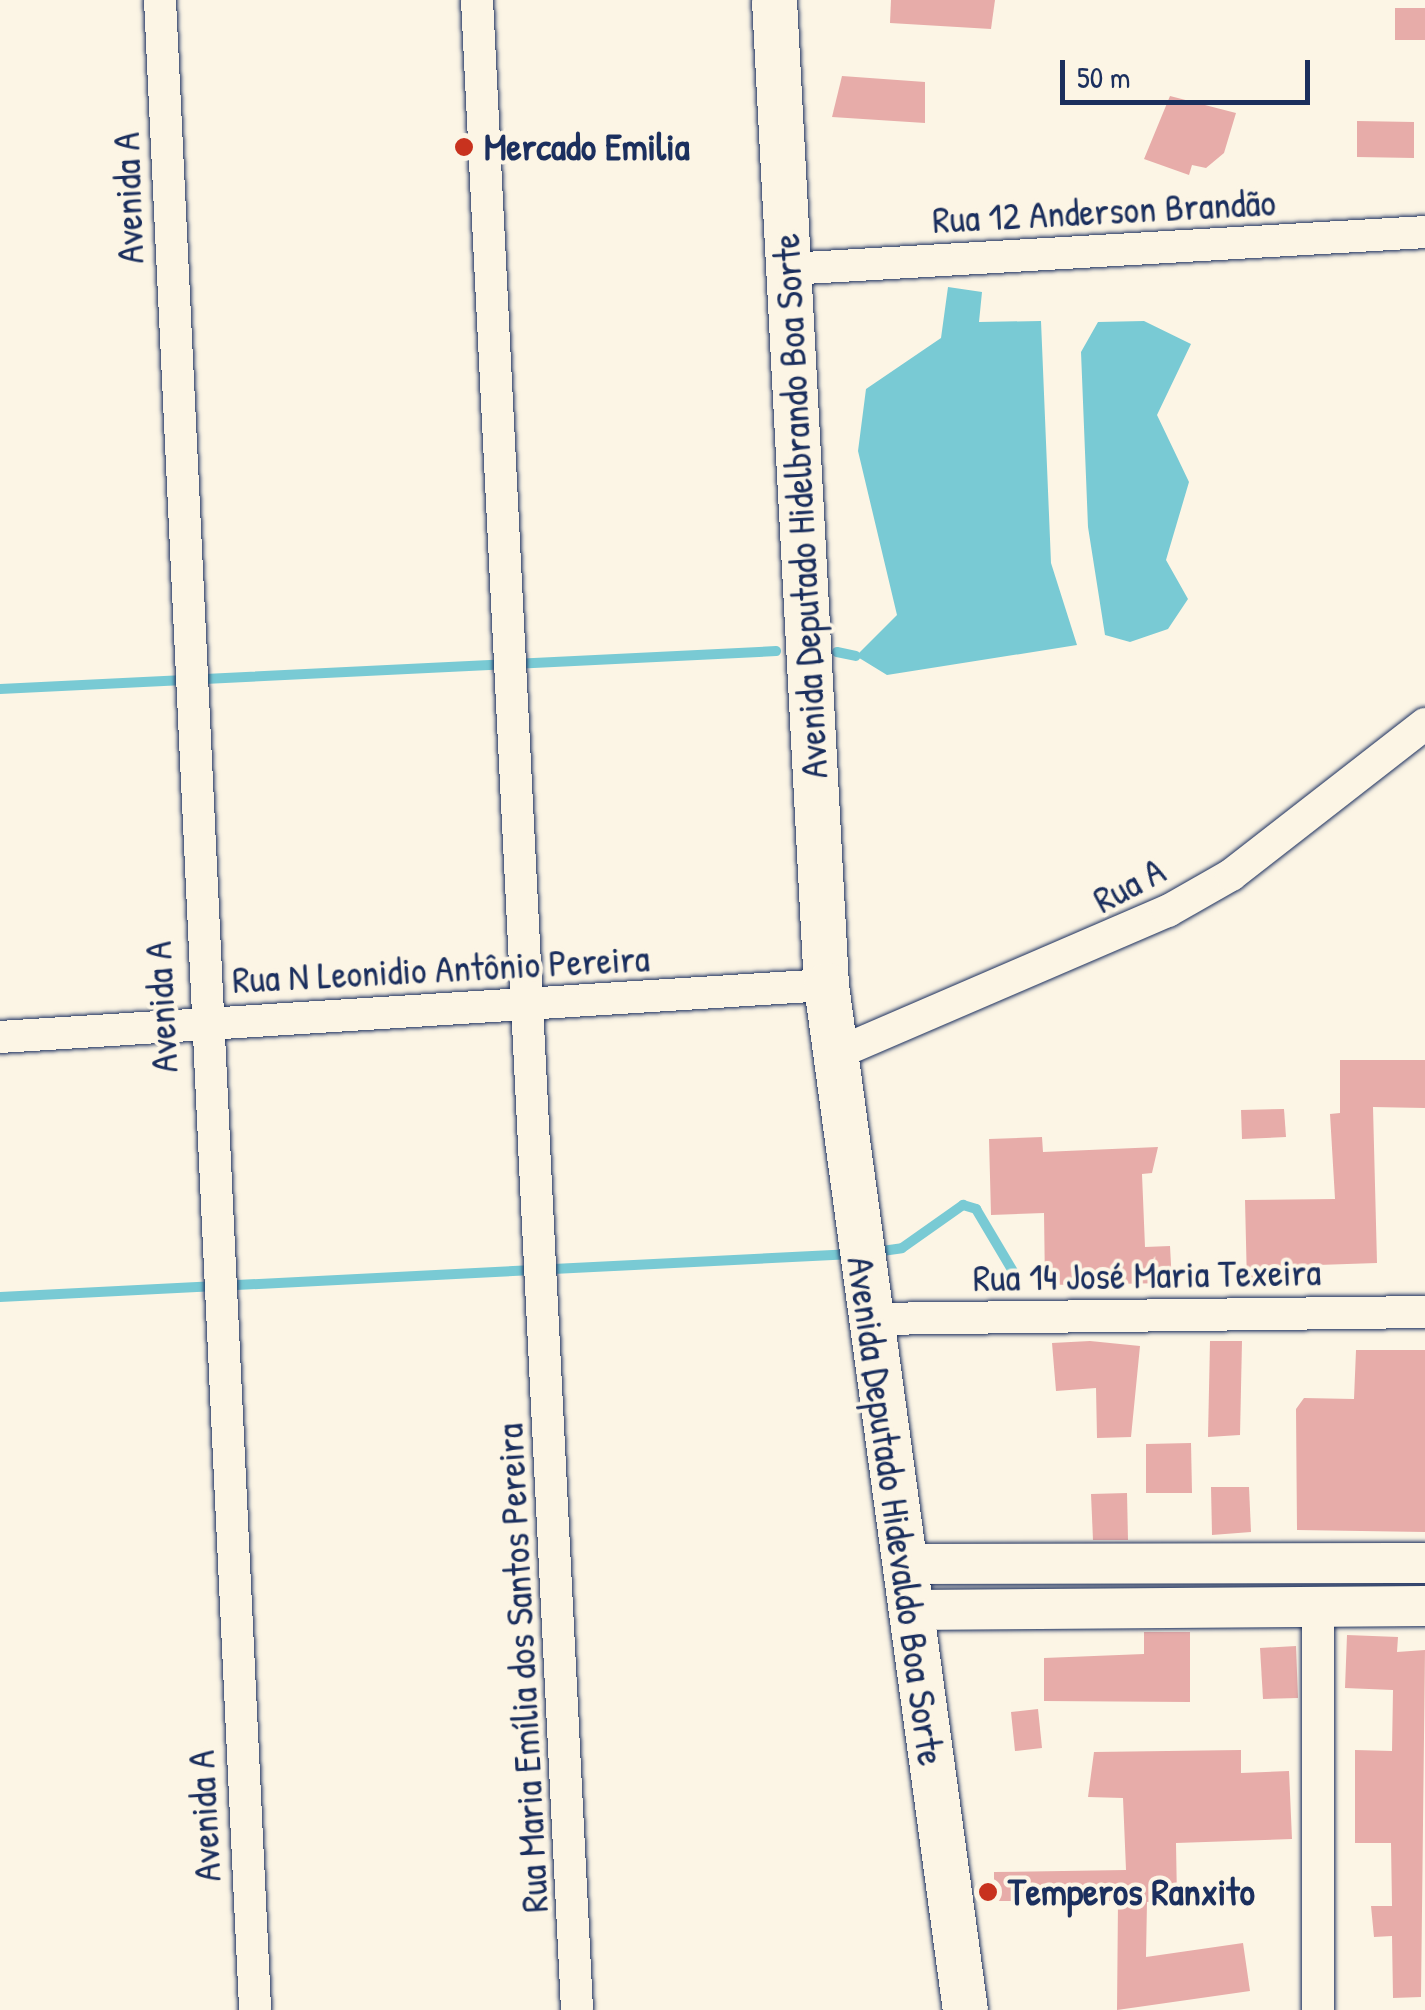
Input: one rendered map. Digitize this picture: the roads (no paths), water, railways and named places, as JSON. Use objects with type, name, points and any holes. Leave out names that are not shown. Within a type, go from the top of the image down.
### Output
[{"type":"main road","name":"Avenida Deputado Hidelbrando Boa Sorte","points":[[774,0],[829,1018]]},
{"type":"main road","name":"Avenida Deputado Hidevaldo Boa Sorte","points":[[829,1018],[965,2010]]},
{"type":"street","name":"Avenida A","points":[[160,0],[201,1022],[254,2010]]},
{"type":"street","points":[[477,0],[514,706],[525,1006]]},
{"type":"street","name":"Rua 12 Anderson Brandão","points":[[788,269],[1425,232]]},
{"type":"street","name":"Rua A","points":[[829,1018],[1168,911],[1231,875],[1425,724]]},
{"type":"street","name":"Rua N Leonidio Antônio Pereira","points":[[0,1036],[525,1006],[829,1018]]},
{"type":"street","name":"Rua Maria Emília dos Santos Pereira","points":[[525,1006],[537,1222],[547,1322],[578,2010]]},
{"type":"street","name":"Rua 14 José Maria Texeira","points":[[870,1318],[1425,1312]]},
{"type":"street","points":[[904,1564],[1425,1563]]},
{"type":"street","points":[[909,1610],[1425,1606]]},
{"type":"street","points":[[1318,1607],[1318,2010]]},
{"type":"water","points":[[948,287],[982,292],[979,322],[1041,321],[1051,563],[1077,645],[887,675],[856,656],[897,615],[858,451],[866,389],[941,338]]},
{"type":"water","points":[[1144,321],[1191,344],[1157,415],[1189,482],[1166,560],[1188,599],[1168,629],[1130,642],[1105,635],[1088,527],[1081,352],[1098,322]]},
{"type":"waterway","points":[[0,689],[776,651]]},
{"type":"waterway","points":[[837,652],[856,656]]},
{"type":"waterway","points":[[875,1252],[902,1248],[963,1205],[976,1209],[1017,1278]]},
{"type":"waterway","points":[[0,1297],[853,1254]]},
{"type":"place","name":"Mercado Emilia","points":[[464,147]]},
{"type":"place","name":"Temperos Ranxito","points":[[988,1892]]}]
